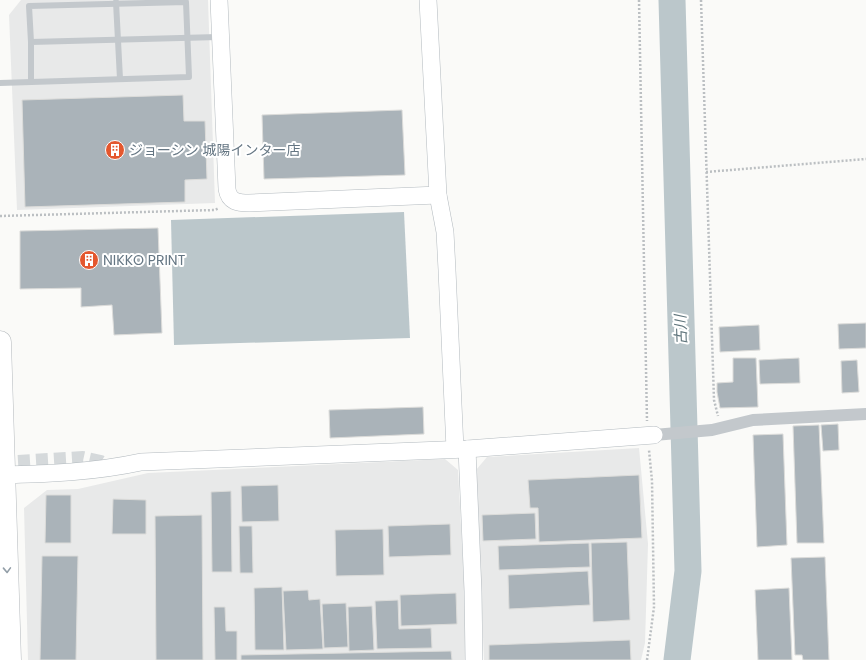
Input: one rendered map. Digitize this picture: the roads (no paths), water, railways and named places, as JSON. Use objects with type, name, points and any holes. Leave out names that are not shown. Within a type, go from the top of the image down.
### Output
[{"type":"highway","points":[[0,342],[2,475],[10,660]]},
{"type":"street","points":[[219,0],[227,190],[228,195],[234,201],[249,203],[438,195]]},
{"type":"street","points":[[428,0],[438,195],[445,232],[473,591],[474,660]]},
{"type":"street","points":[[2,475],[76,472],[112,468],[141,462],[461,449],[650,436],[717,429],[753,420],[866,414]]},
{"type":"lane","points":[[116,2],[120,79]]},
{"type":"lane","points":[[0,83],[189,77],[186,2],[116,2],[29,6],[31,82]]},
{"type":"lane","points":[[30,42],[220,37]]},
{"type":"waterway","name":"古川","points":[[672,0],[688,571],[677,660]]},
{"type":"tunnel","points":[[0,462],[83,457],[101,461],[112,468]]},
{"type":"place","name":"ジョーシン 城陽インター店","points":[[115,150]]},
{"type":"place","name":"NIKKO PRINT","points":[[89,260]]}]
